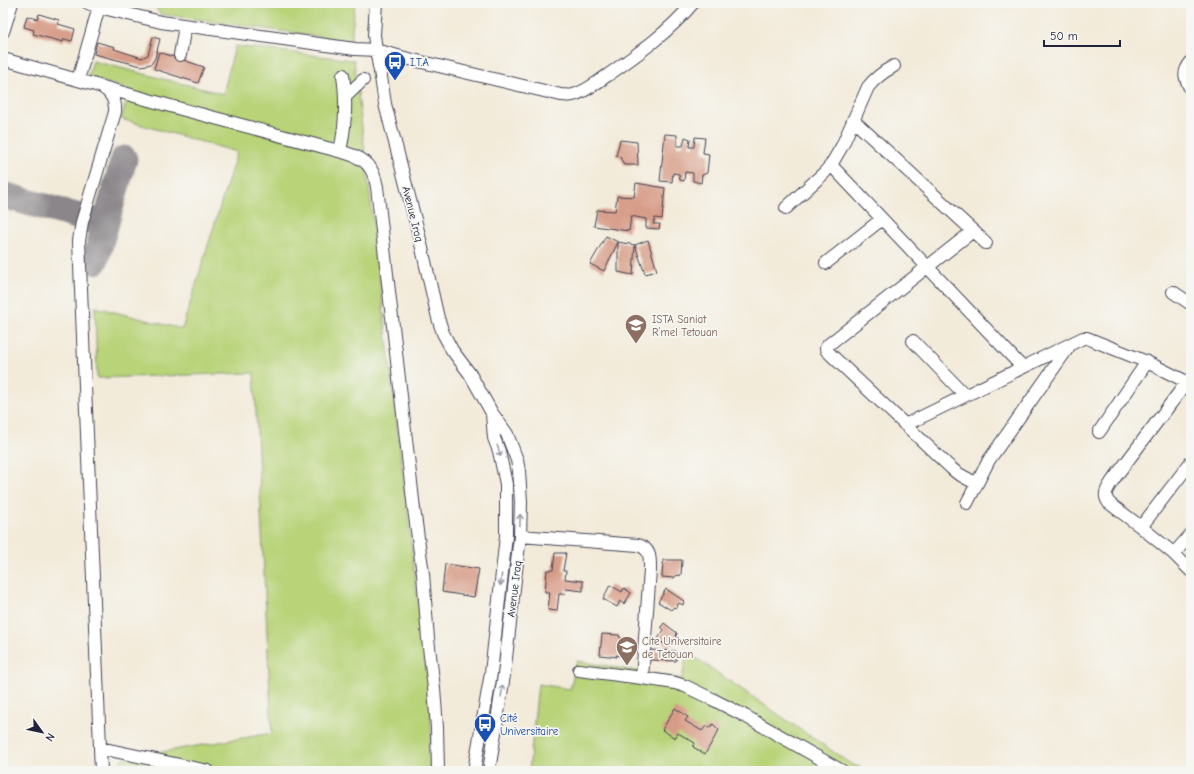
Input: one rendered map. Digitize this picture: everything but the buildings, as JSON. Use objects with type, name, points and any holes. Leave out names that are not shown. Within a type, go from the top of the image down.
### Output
[{"type":"street","points":[[3,32],[12,3]]},
{"type":"street","name":"Avenue Iraq","points":[[376,3],[374,35],[382,77],[385,104],[418,231],[438,318],[443,333],[452,350],[470,374],[492,413],[507,434],[517,460],[520,485],[520,536],[504,675],[489,771]]},
{"type":"street","points":[[78,80],[93,5],[161,22],[185,26],[355,49],[376,50],[561,95],[573,95],[589,88],[636,54],[672,25],[693,3]]},
{"type":"street","points":[[180,55],[185,26]]},
{"type":"street","points":[[3,60],[340,151],[356,156],[365,161],[371,168],[375,178],[423,574],[428,639],[434,688],[438,771]]},
{"type":"street","points":[[1191,62],[1186,67],[1184,73],[1191,90]]},
{"type":"street","points":[[786,208],[831,165],[842,146],[868,87],[881,73],[894,66]]},
{"type":"street","points":[[340,151],[346,122],[346,96],[343,75]]},
{"type":"street","points":[[346,96],[363,80]]},
{"type":"street","points":[[101,771],[79,241],[82,222],[115,112],[114,99],[107,90],[102,87]]},
{"type":"street","points":[[853,120],[986,244]]},
{"type":"street","points":[[831,165],[1022,367]]},
{"type":"street","points":[[826,263],[882,219]]},
{"type":"street","points":[[973,231],[826,348],[951,468],[977,484]]},
{"type":"street","points":[[1173,292],[1191,304]]},
{"type":"street","points":[[905,425],[1083,338],[1087,338],[1147,362],[1189,383],[1113,480],[1105,494],[1109,503],[1173,553],[1191,571]]},
{"type":"street","points":[[913,341],[965,396]]},
{"type":"street","points":[[967,503],[989,460],[1071,343]]},
{"type":"street","points":[[1099,432],[1147,362]]},
{"type":"street","name":"Avenue Iraq","points":[[474,771],[491,673],[506,536],[506,484],[499,451],[494,438],[492,413]]},
{"type":"street","points":[[1141,527],[1191,462]]},
{"type":"street","points":[[1173,553],[1191,534]]},
{"type":"street","points":[[520,536],[638,546],[647,549],[649,554],[650,570],[642,678]]},
{"type":"street","points":[[579,670],[675,683],[691,688],[751,719],[842,771]]},
{"type":"street","points":[[100,748],[208,771]]},
{"type":"green space","points":[[145,3],[355,3],[351,41],[160,14],[155,6]]},
{"type":"green space","points":[[235,46],[354,60],[431,712],[432,771],[112,771],[111,765],[120,765],[121,759],[272,733],[254,373],[97,378],[95,307],[182,329],[237,152],[121,119],[130,90],[88,77],[93,61],[223,94]]},
{"type":"green space","points":[[687,652],[851,764],[871,771],[529,771],[538,684],[570,689],[577,661],[682,679]]},
{"type":"taxiway","points":[[95,261],[124,159]]},
{"type":"taxiway","points":[[3,195],[94,221],[100,225],[103,231]]},
{"type":"place","name":"I.T.A","points":[[395,82]]},
{"type":"place","name":"ISTA Saniat R’mel Tetouan","points":[[636,344]]},
{"type":"place","name":"Cite Universitaire de Tetouan","points":[[627,666]]},
{"type":"place","name":"Cité Universitaire","points":[[485,744]]}]
